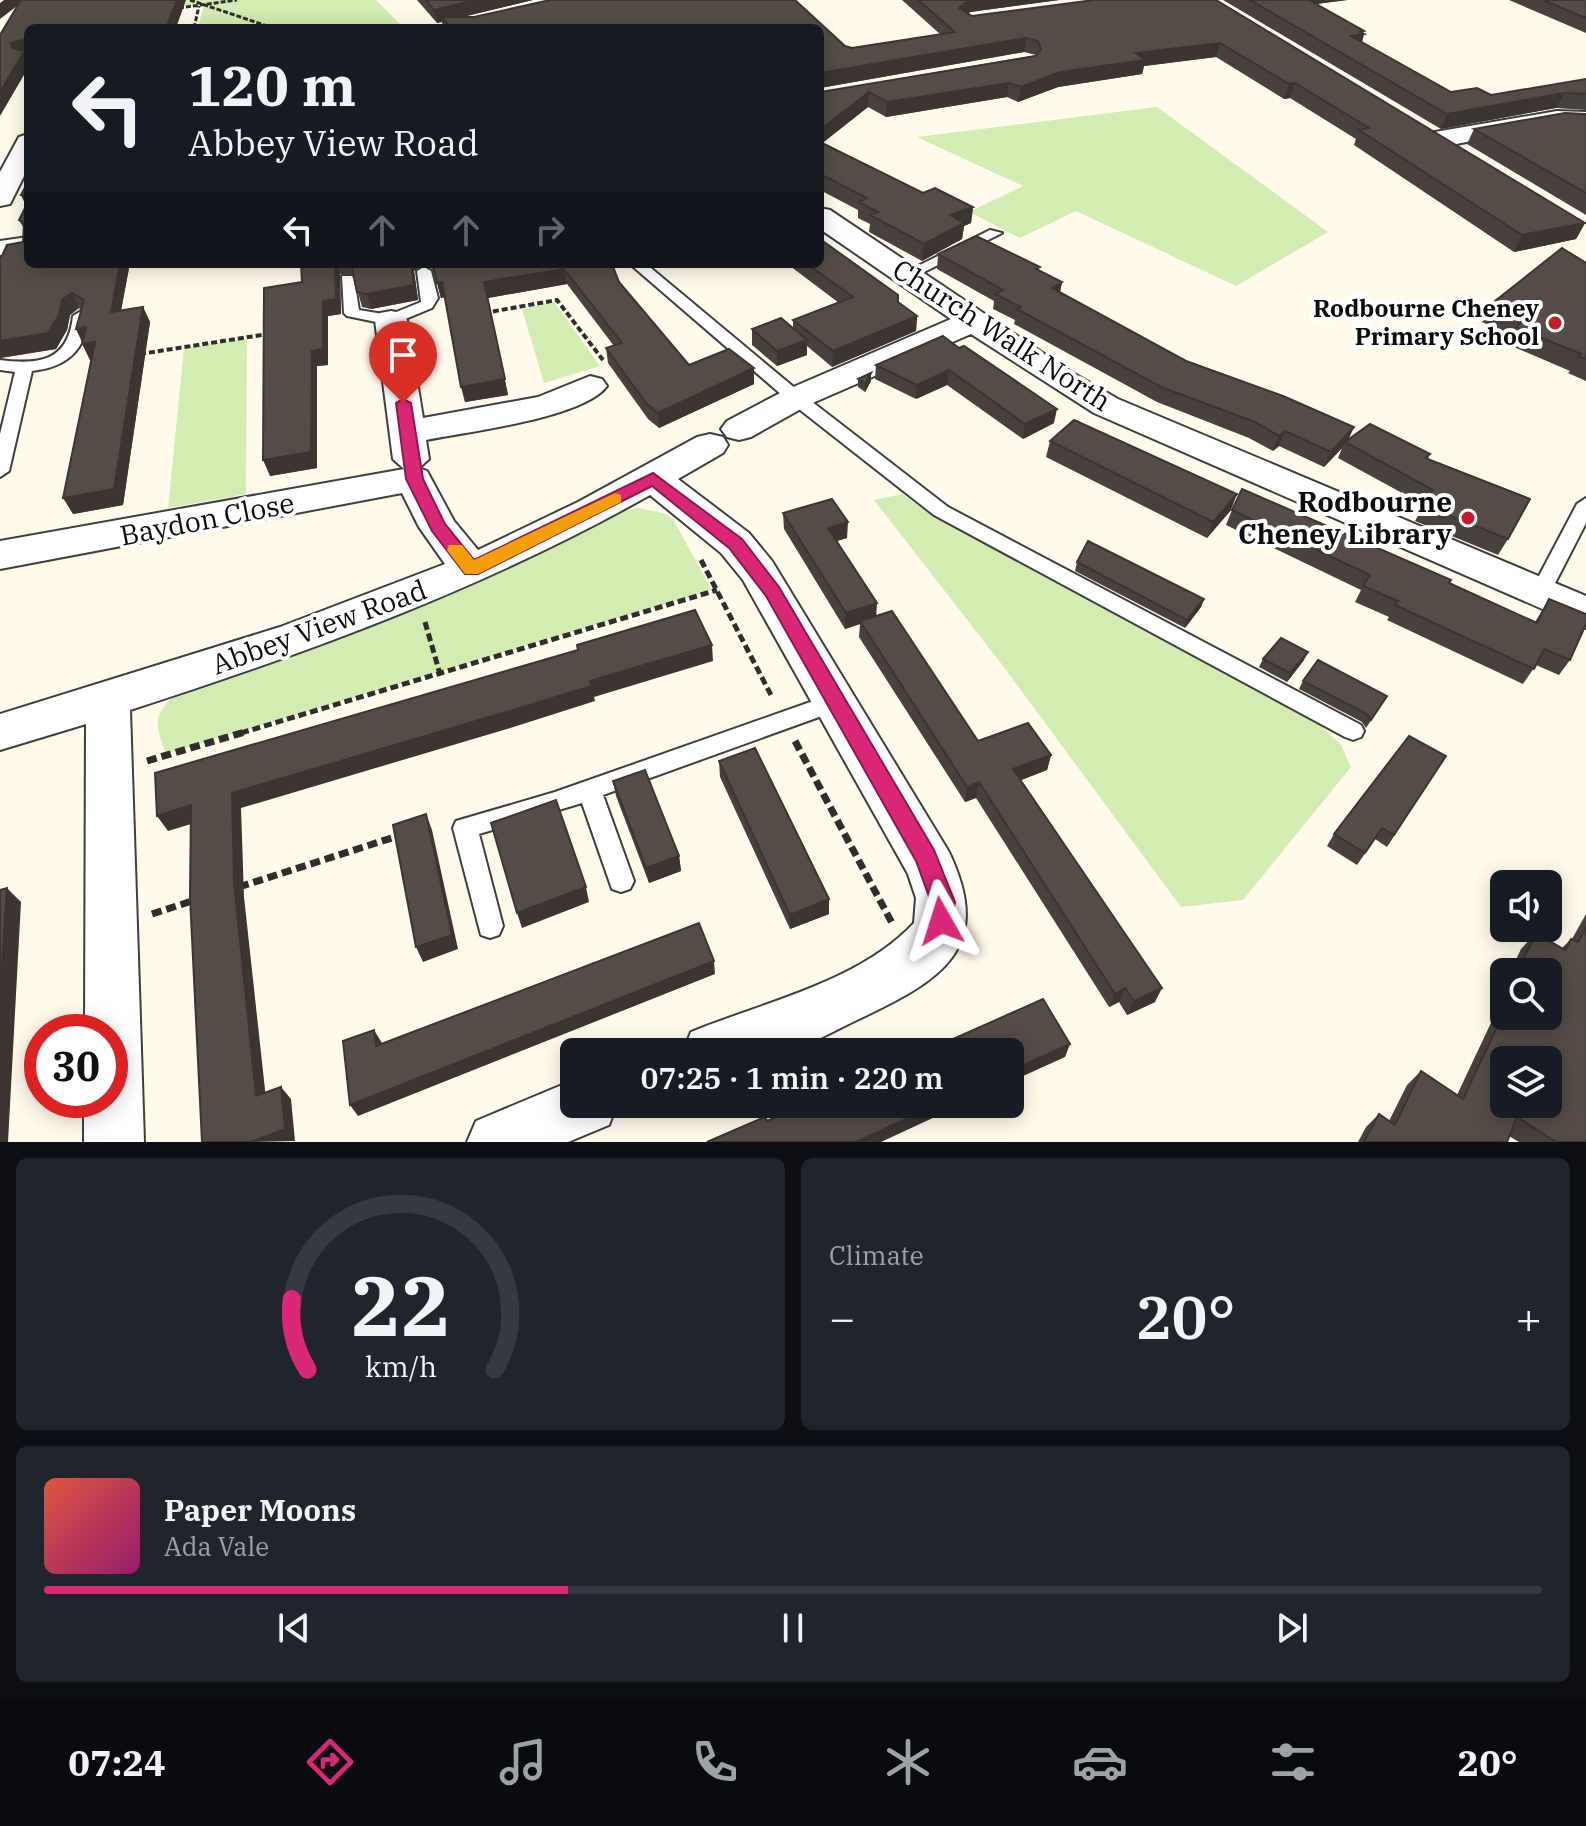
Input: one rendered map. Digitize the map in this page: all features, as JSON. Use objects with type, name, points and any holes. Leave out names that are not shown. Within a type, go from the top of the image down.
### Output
[{"type":"street","points":[[1435,140],[1557,118],[1586,119]]},
{"type":"street","points":[[1409,124],[1471,162]]},
{"type":"street","points":[[0,198],[24,150]]},
{"type":"street","name":"Church Walk North","points":[[824,219],[1106,406],[1586,613]]},
{"type":"street","points":[[0,250],[24,247]]},
{"type":"street","points":[[391,320],[414,479],[438,527],[471,569]]},
{"type":"street","name":"Abbey View Road","points":[[0,732],[107,701],[416,593],[471,569],[653,478],[796,398],[974,321]]},
{"type":"street","points":[[408,432],[547,406],[590,386]]},
{"type":"street","points":[[653,478],[743,552],[773,592],[935,873],[943,902],[941,921],[934,939],[906,968],[744,1038]]},
{"type":"street","name":"Baydon Close","points":[[0,555],[414,479]]},
{"type":"street","points":[[107,701],[111,770],[114,1142]]},
{"type":"street","points":[[497,1142],[560,1116]]},
{"type":"lane","points":[[909,274],[995,233]]},
{"type":"lane","points":[[642,268],[796,398],[941,511],[1353,731]]},
{"type":"lane","points":[[347,279],[352,313],[391,320],[427,305],[430,298],[424,271]]},
{"type":"lane","points":[[0,365],[24,369],[71,350],[75,345],[81,316]]},
{"type":"lane","points":[[0,471],[24,369]]},
{"type":"lane","points":[[1540,593],[1586,504]]},
{"type":"lane","points":[[490,926],[465,828],[589,789],[836,702]]},
{"type":"lane","points":[[589,789],[621,881]]},
{"type":"path","points":[[190,0],[261,24]]},
{"type":"path","points":[[167,9],[237,0]]},
{"type":"path","points":[[195,24],[199,6]]},
{"type":"path","points":[[476,314],[557,300],[610,371],[590,386]]},
{"type":"path","points":[[135,355],[281,332]]},
{"type":"path","points":[[111,770],[717,590]]},
{"type":"path","points":[[416,593],[440,674]]},
{"type":"path","points":[[228,890],[451,819],[465,828]]},
{"type":"path","points":[[113,927],[199,899]]},
{"type":"green space","points":[[138,0],[376,0],[400,24],[199,24],[204,4],[28,24]]},
{"type":"green space","points":[[1157,107],[1328,232],[1236,286],[1076,211],[1020,238],[969,212],[1023,186],[917,137]]},
{"type":"green space","points":[[554,302],[600,366],[544,383],[522,309]]},
{"type":"green space","points":[[247,339],[246,494],[168,508],[184,348]]},
{"type":"green space","points":[[902,494],[928,513],[1319,724],[1341,745],[1351,767],[1243,900],[1181,907],[1003,666],[874,500]]},
{"type":"green space","points":[[638,508],[663,513],[673,519],[712,590],[166,754],[158,720],[164,707],[178,692],[328,640],[479,581],[617,512]]},
{"type":"building","points":[[21,0],[177,0],[168,24],[24,24],[24,40],[11,43],[12,48],[24,52],[0,92],[0,35]]},
{"type":"building","points":[[426,0],[475,0],[434,10]]},
{"type":"building","points":[[550,0],[795,0],[821,24],[447,24],[441,17],[474,17]]},
{"type":"building","points":[[918,0],[969,0],[959,8],[972,16],[1094,0],[1216,0],[1585,223],[1522,235],[1359,130],[1369,128],[1295,83],[1289,84],[1220,43],[1136,53],[1145,60],[1060,72],[1021,87],[1009,83],[887,102],[869,92],[824,127],[824,91],[1036,56],[1041,49],[1038,41],[1026,38],[824,72],[824,27],[845,46],[852,48],[955,32]]},
{"type":"building","points":[[1250,0],[1309,0],[1364,31],[1360,32],[1364,34],[1351,36],[1451,92],[1477,88],[1491,95],[1586,79],[1586,94],[1564,93],[1447,114]]},
{"type":"building","points":[[1543,0],[1586,0],[1586,18]]},
{"type":"building","points":[[1565,113],[1586,114],[1586,193],[1474,129]]},
{"type":"building","points":[[824,144],[923,193],[935,188],[973,207],[950,215],[964,223],[924,244],[870,215],[878,212],[859,202],[867,198],[824,176]]},
{"type":"building","points":[[24,223],[24,268],[119,268],[111,312],[143,307],[114,489],[63,498],[95,342],[82,344],[86,327],[76,329],[84,300],[72,293],[62,300],[59,315],[48,333],[0,341],[0,256],[7,245],[23,242]]},
{"type":"building","points":[[976,236],[1040,267],[1036,269],[1062,282],[1052,288],[1186,361],[1283,396],[1354,427],[1331,452],[1285,431],[1279,436],[1255,422],[1161,387],[1017,309],[1021,307],[995,294],[1003,290],[938,254]]},
{"type":"building","points":[[824,242],[898,295],[898,302],[917,316],[833,351],[793,320],[853,297],[813,268],[824,268]]},
{"type":"building","points":[[1562,248],[1586,263],[1586,359],[1578,356],[1581,354],[1516,327],[1525,319],[1490,305]]},
{"type":"building","points":[[301,268],[335,268],[336,299],[323,301],[323,349],[312,351],[311,452],[263,460],[264,288],[302,282]]},
{"type":"building","points":[[352,268],[412,268],[414,285],[367,294],[357,292]]},
{"type":"building","points":[[433,268],[614,268],[619,282],[689,365],[729,349],[754,368],[658,413],[646,403],[606,348],[622,343],[564,269],[484,282],[505,379],[461,387],[442,282],[437,283]]},
{"type":"building","points":[[781,318],[807,340],[777,351],[752,329]]},
{"type":"building","points":[[943,336],[959,348],[964,346],[1057,409],[1025,424],[949,370],[917,385],[876,365]]},
{"type":"building","points":[[871,373],[865,384],[858,379]]},
{"type":"building","points":[[1074,420],[1237,494],[1213,522],[1050,441]]},
{"type":"building","points":[[1370,424],[1430,454],[1425,458],[1530,499],[1508,539],[1424,505],[1433,490],[1345,442]]},
{"type":"building","points":[[1242,489],[1451,580],[1449,583],[1537,623],[1549,599],[1586,614],[1586,624],[1570,660],[1544,649],[1534,669],[1395,605],[1398,601],[1363,586],[1370,575],[1232,510]]},
{"type":"building","points":[[832,499],[848,522],[828,528],[877,603],[846,613],[783,513]]},
{"type":"building","points":[[1088,541],[1204,599],[1187,620],[1077,562]]},
{"type":"building","points":[[695,610],[712,645],[590,681],[592,686],[232,793],[234,882],[256,1096],[281,1087],[285,1129],[251,1142],[202,1142],[190,897],[191,805],[157,816],[155,773],[578,650],[577,645]]},
{"type":"building","points":[[892,611],[978,741],[1028,723],[1051,755],[1013,769],[1162,988],[1134,1001],[1125,988],[1115,994],[979,782],[967,787],[860,621]]},
{"type":"building","points":[[1281,638],[1308,652],[1290,673],[1263,659]]},
{"type":"building","points":[[1318,660],[1387,696],[1371,720],[1367,714],[1303,681]]},
{"type":"building","points":[[1409,736],[1446,756],[1394,835],[1382,828],[1365,853],[1334,834]]},
{"type":"building","points":[[755,748],[829,899],[790,915],[719,761]]},
{"type":"building","points":[[645,770],[679,856],[646,868],[613,781]]},
{"type":"building","points":[[556,800],[586,887],[517,913],[491,823]]},
{"type":"building","points":[[426,814],[452,935],[416,947],[393,825]]},
{"type":"building","points":[[7,888],[0,997],[0,890]]},
{"type":"building","points":[[699,923],[714,961],[350,1105],[343,1041],[374,1030],[376,1046]]},
{"type":"building","points":[[1586,928],[1586,1142],[1556,1142],[1519,1118],[1562,1118],[1562,1046],[1490,1046],[1490,1118],[1517,1118],[1507,1142],[1364,1142],[1379,1114],[1395,1125],[1421,1071],[1463,1099],[1496,1030],[1562,1030],[1562,958],[1524,958],[1532,942],[1551,942],[1565,950],[1571,939],[1578,942]]},
{"type":"building","points":[[1043,999],[1070,1044],[1024,1065],[1024,1038],[955,1038]]},
{"type":"building","points":[[763,1118],[767,1121],[774,1118],[908,1118],[856,1142],[707,1142]]},
{"type":"slow traffic","points":[[456,550],[471,569],[615,499]]},
{"type":"place","name":"Rodbourne Cheney Primary School","points":[[1555,323]]},
{"type":"place","name":"Rodbourne Cheney Library","points":[[1468,518]]},
{"type":"route","points":[[403,403],[414,479],[438,527],[471,569],[559,528],[653,478],[735,543],[773,592],[935,873],[943,902],[941,921]]}]
